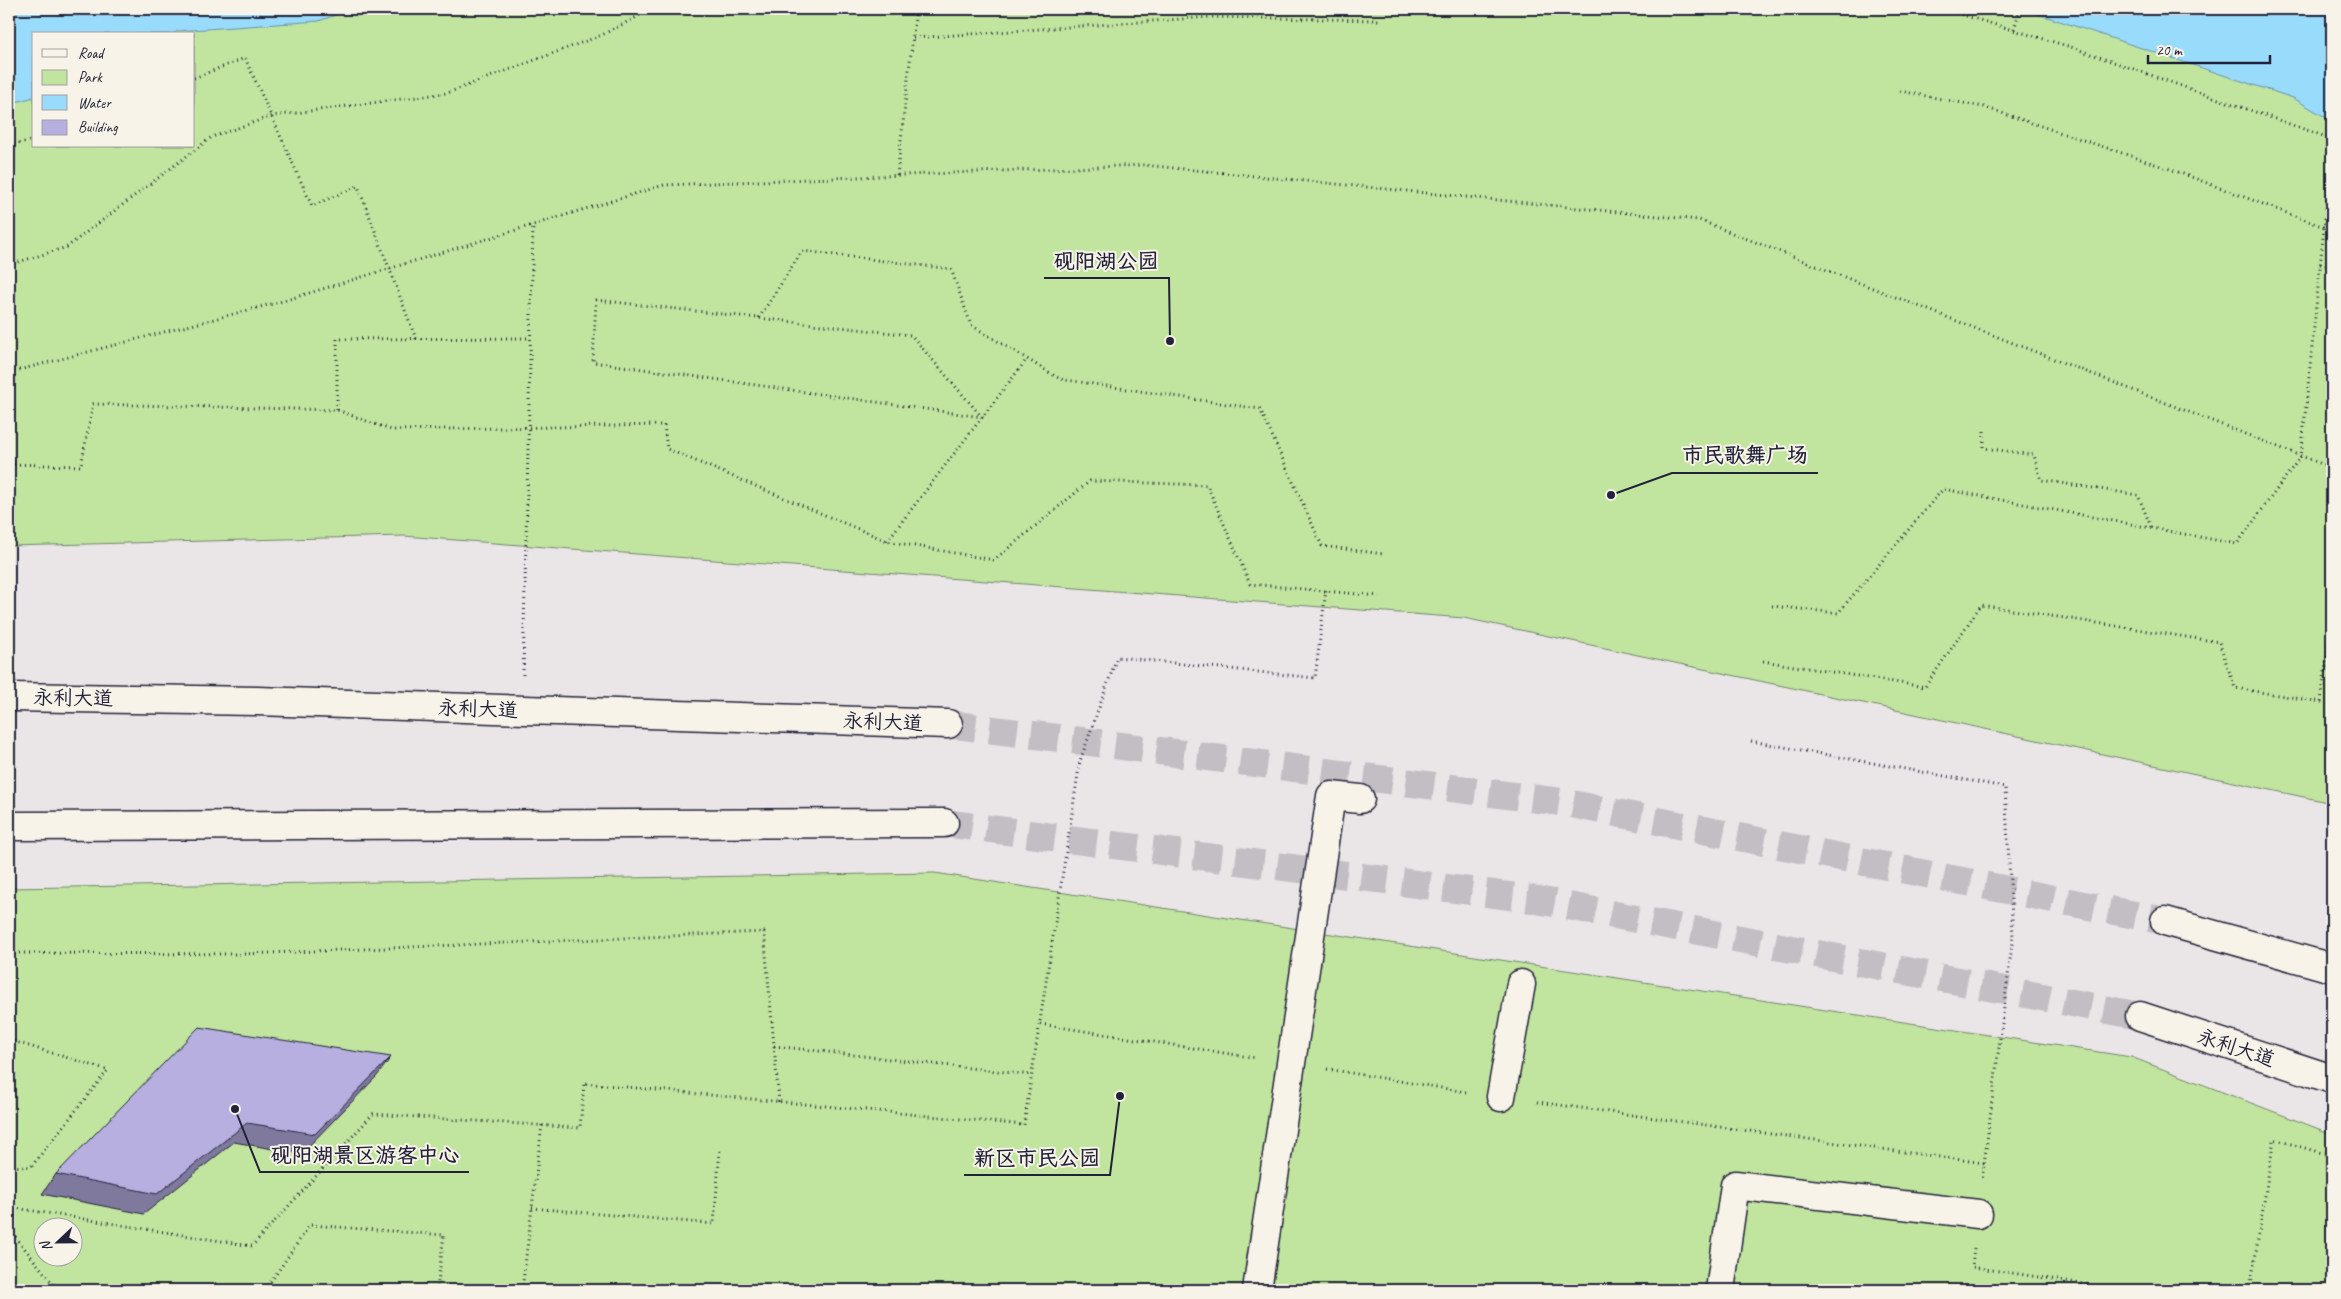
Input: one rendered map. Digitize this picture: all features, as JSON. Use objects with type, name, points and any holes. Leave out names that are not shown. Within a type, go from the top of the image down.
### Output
[{"type":"main road","name":"永利大道","points":[[9,696],[258,701],[948,724]]},
{"type":"main road","points":[[1256,1290],[1331,796],[1360,799]]},
{"type":"main road","points":[[9,826],[944,823]]},
{"type":"main road","points":[[2165,921],[2332,968]]},
{"type":"main road","points":[[1501,1097],[1521,984]]},
{"type":"main road","name":"永利大道","points":[[2140,1016],[2332,1079]]},
{"type":"main road","points":[[1720,1290],[1735,1185],[1978,1214]]},
{"type":"path","points":[[9,265],[66,247],[212,138],[272,116],[447,93],[602,35],[652,9]]},
{"type":"path","points":[[897,175],[916,9]]},
{"type":"path","points":[[1942,9],[2071,47],[2332,139]]},
{"type":"path","points":[[2014,29],[2020,9]]},
{"type":"path","points":[[912,38],[1210,17],[1380,20]]},
{"type":"path","points":[[195,78],[245,58],[312,206],[358,186],[416,339]]},
{"type":"path","points":[[1900,91],[1984,107],[2170,169],[2324,227]]},
{"type":"path","points":[[9,146],[32,140]]},
{"type":"path","points":[[1772,606],[1838,613],[1943,489],[2237,544],[2301,456],[2332,148]]},
{"type":"path","points":[[9,370],[19,370],[283,301],[664,185],[1144,165],[1699,220],[2332,468]]},
{"type":"path","points":[[522,710],[533,225]]},
{"type":"path","points":[[759,318],[802,251],[951,269],[971,326],[1060,379],[1260,410],[1322,546],[1384,554]]},
{"type":"path","points":[[2320,264],[2332,266]]},
{"type":"path","points":[[596,300],[912,335],[982,417],[593,362],[596,300]]},
{"type":"path","points":[[337,410],[337,339],[530,338]]},
{"type":"path","points":[[888,541],[1027,359]]},
{"type":"path","points":[[9,464],[81,466],[93,404],[337,410],[390,430],[664,424],[667,449],[888,541],[994,560],[1090,481],[1207,486],[1250,584],[1379,596]]},
{"type":"path","points":[[1984,431],[1984,448],[2034,455],[2041,480],[2138,495],[2151,528]]},
{"type":"path","points":[[9,1207],[252,1246],[373,1114],[580,1128],[584,1083],[1024,1125],[1080,761],[1117,656],[1315,678],[1326,590]]},
{"type":"path","points":[[1763,661],[1925,687],[1981,605],[2219,642],[2235,688],[2321,702],[2332,619]]},
{"type":"path","points":[[1751,741],[2004,787],[2013,937],[1972,1267],[2125,1290]]},
{"type":"path","points":[[9,953],[246,954],[764,932],[779,1102]]},
{"type":"path","points":[[9,1040],[108,1070],[31,1167],[9,1166]]},
{"type":"path","points":[[774,1046],[1032,1075]]},
{"type":"path","points":[[522,1290],[542,1125]]},
{"type":"path","points":[[2250,1290],[2274,1139],[2332,1156]]},
{"type":"path","points":[[532,1208],[714,1224],[720,1149]]},
{"type":"path","points":[[265,1290],[310,1225],[444,1235],[437,1290]]},
{"type":"path","points":[[9,1229],[58,1290]]},
{"type":"green space","points":[[9,9],[2332,9],[2332,803],[1464,618],[404,536],[9,546]]},
{"type":"green space","points":[[935,873],[2131,1057],[2332,1134],[2332,1290],[9,1290],[9,888]]},
{"type":"water","points":[[9,9],[352,9],[319,21],[176,32],[32,32],[32,98],[9,104]]},
{"type":"water","points":[[2023,9],[2332,9],[2332,121],[2293,98]]},
{"type":"building","points":[[199,1027],[391,1057],[315,1134],[247,1123],[157,1194],[56,1174]]},
{"type":"tunnel","points":[[948,724],[1561,802],[2165,921]]},
{"type":"tunnel","points":[[944,823],[1532,899],[2140,1016]]},
{"type":"place","name":"砚阳湖公园","points":[[1170,341]]},
{"type":"place","name":"市民歌舞广场","points":[[1611,495]]},
{"type":"place","name":"新区市民公园","points":[[1120,1096]]},
{"type":"place","name":"砚阳湖景区游客中心","points":[[235,1109]]}]
